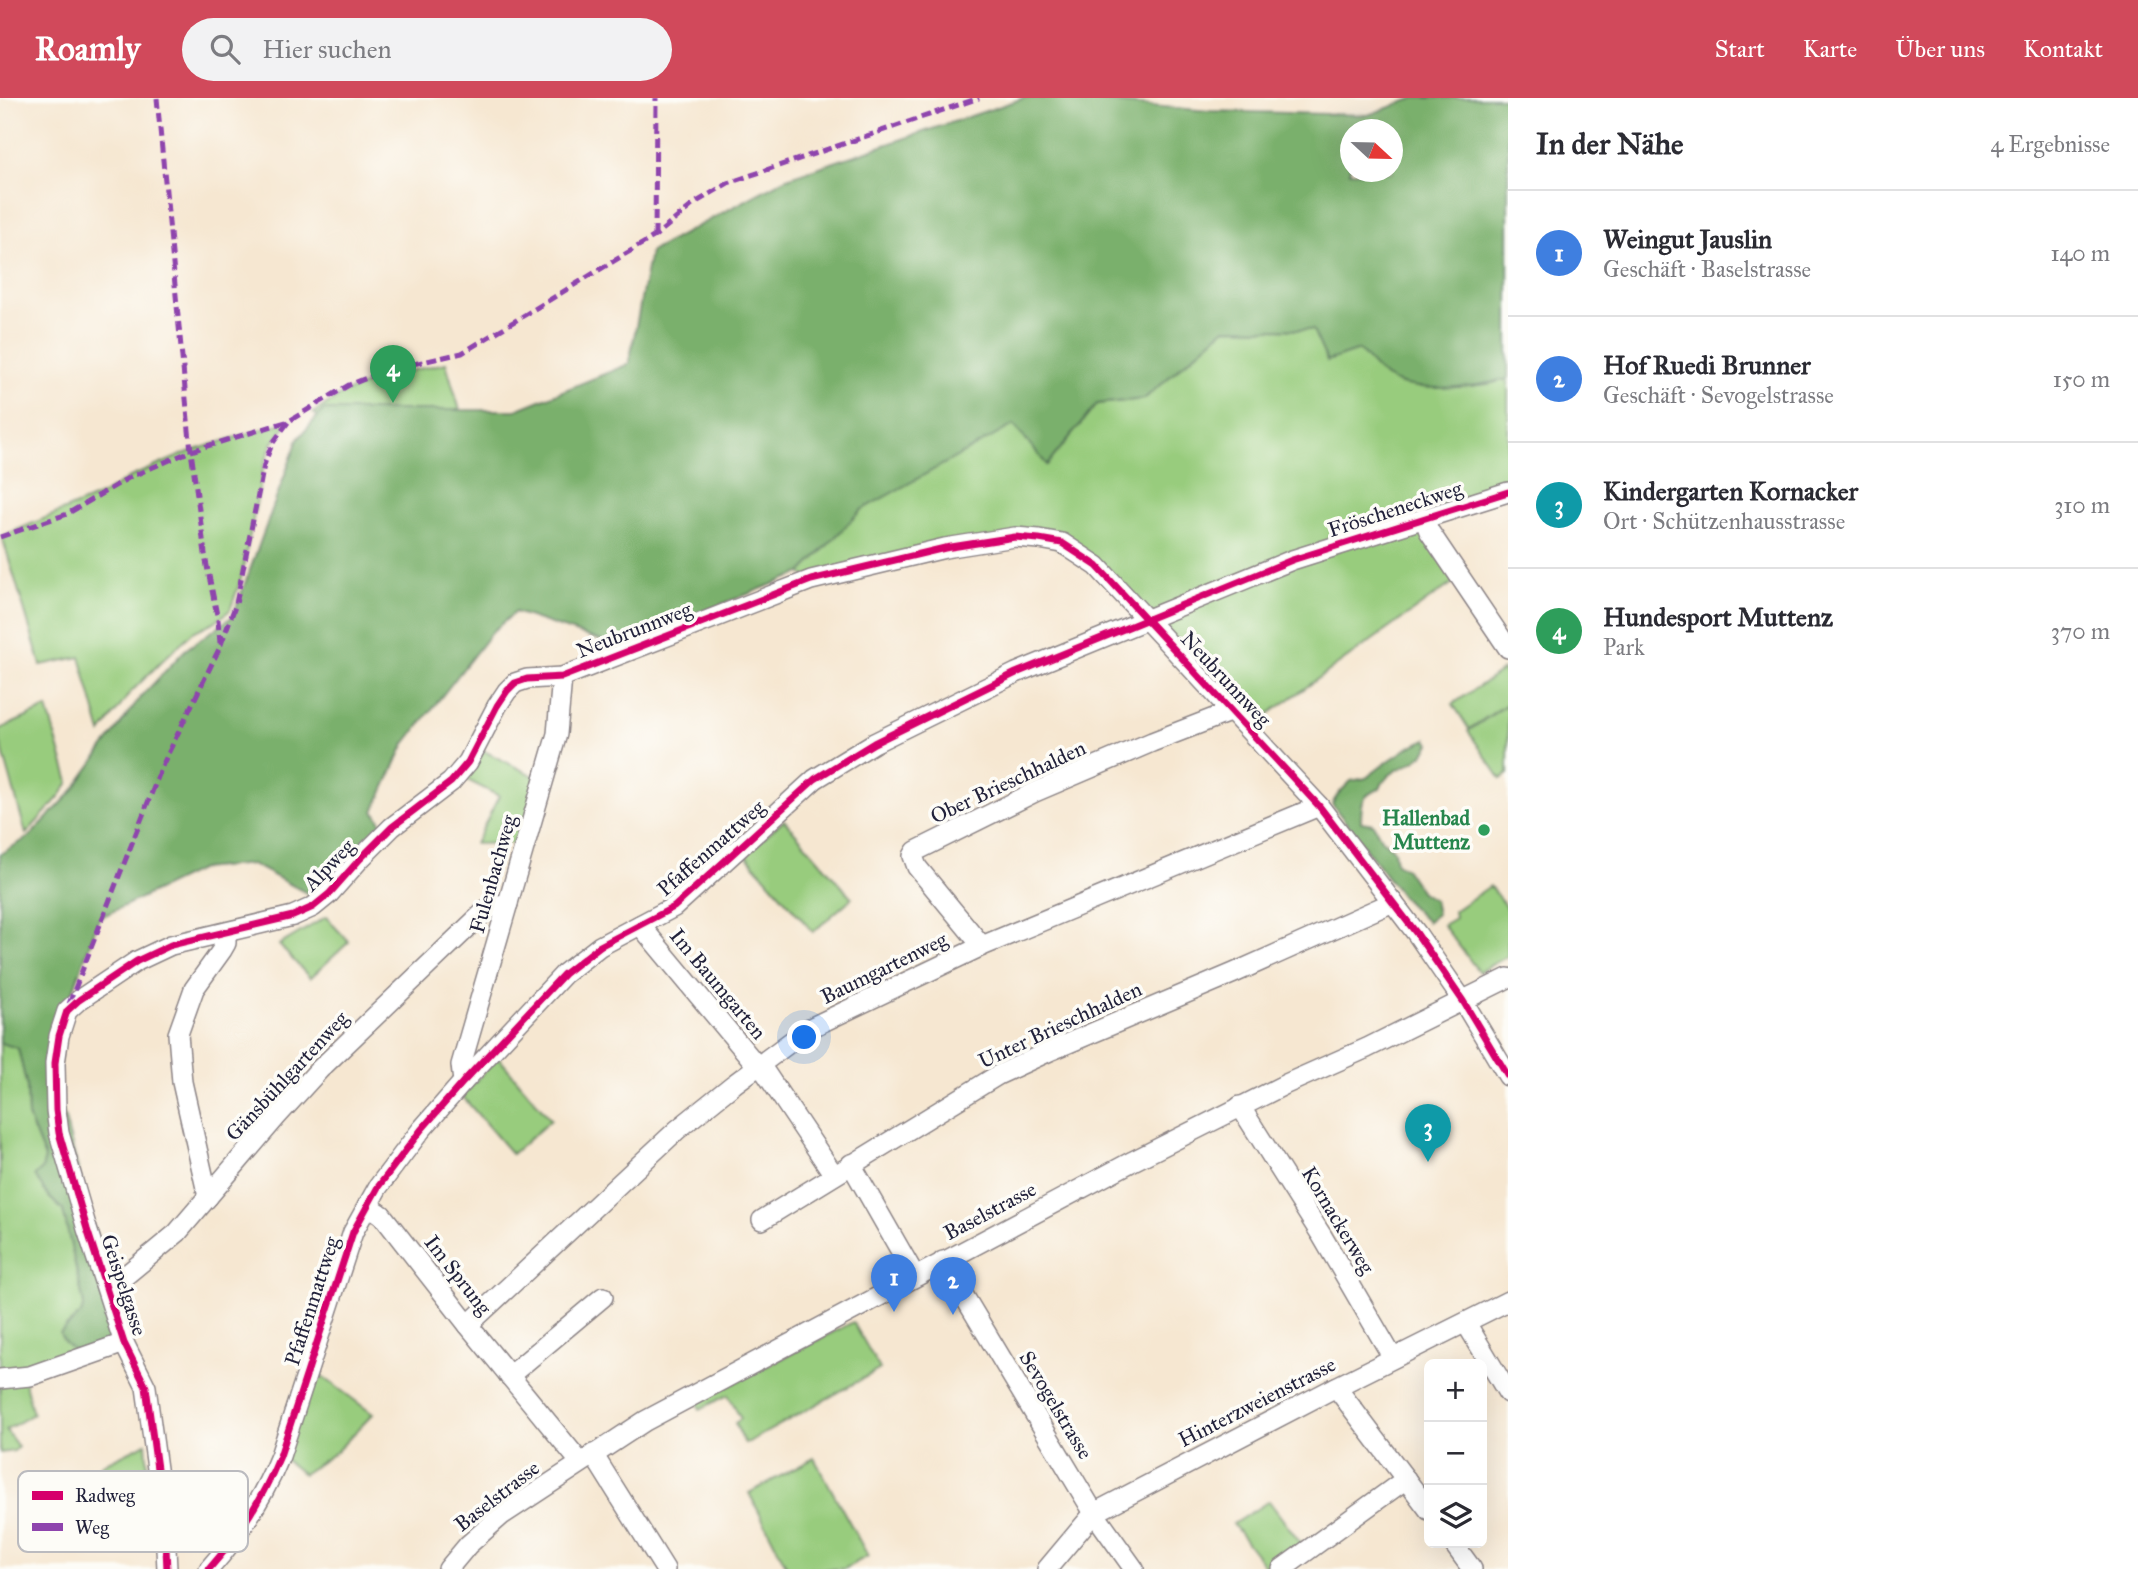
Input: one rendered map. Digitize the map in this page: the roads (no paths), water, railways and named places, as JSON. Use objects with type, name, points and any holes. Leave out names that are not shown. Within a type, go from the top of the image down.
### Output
[{"type":"street","name":"Fröscheneckweg","points":[[1292,561],[1508,492]]},
{"type":"street","points":[[1424,518],[1429,531],[1508,648]]},
{"type":"street","name":"Neubrunnweg","points":[[562,677],[811,580],[946,548],[1015,537],[1062,544],[1097,566],[1319,806],[1393,902],[1463,1001],[1508,1076]]},
{"type":"street","name":"Pfaffenmattweg","points":[[248,1518],[268,1487],[353,1232],[378,1187],[421,1130],[564,974],[600,946],[674,907],[815,779],[874,743],[1016,673],[1292,561]]},
{"type":"street","name":"Fulenbachweg","points":[[463,1082],[461,1065],[557,734],[562,677]]},
{"type":"street","name":"Alpweg","points":[[67,1011],[137,961],[171,945],[293,916],[313,907],[329,894],[392,827],[451,782],[468,762],[497,706],[515,682],[562,677]]},
{"type":"street","name":"Ober Brieschhalden","points":[[982,946],[917,867],[913,856],[916,851],[1035,792],[1232,711]]},
{"type":"street","name":"Baumgartenweg","points":[[468,1325],[677,1130],[808,1029],[982,946],[1319,806]]},
{"type":"street","name":"Unter Brieschhalden","points":[[762,1220],[998,1075],[1393,902]]},
{"type":"street","name":"Gänsbühlgartenweg","points":[[108,1290],[177,1233],[328,1061],[487,909],[508,904]]},
{"type":"street","name":"Im Baumgarten","points":[[640,925],[765,1072],[834,1175]]},
{"type":"street","points":[[208,1197],[182,1082],[178,1034],[194,989],[222,950],[226,943],[226,933]]},
{"type":"street","name":"Baselstrasse","points":[[448,1569],[468,1545],[502,1515],[645,1421],[943,1261],[1240,1107],[1358,1053],[1508,978]]},
{"type":"street","name":"Geispelgasse","points":[[67,1011],[55,1063],[56,1110],[60,1133],[124,1343],[146,1387],[157,1471]]},
{"type":"street","name":"Kornackerweg","points":[[1240,1107],[1322,1236],[1393,1358]]},
{"type":"street","points":[[851,1164],[915,1276]]},
{"type":"street","name":"Im Sprung","points":[[368,1205],[382,1215],[509,1376],[587,1458],[665,1569]]},
{"type":"street","name":"Sevogelstrasse","points":[[943,1261],[1094,1513],[1134,1569]]},
{"type":"street","points":[[509,1376],[603,1297]]},
{"type":"street","name":"Hinterzweienstrasse","points":[[1047,1569],[1094,1513],[1508,1301]]},
{"type":"street","points":[[1466,1323],[1508,1392]]},
{"type":"street","points":[[0,1380],[30,1376],[124,1343]]},
{"type":"street","points":[[1336,1387],[1424,1503]]},
{"type":"street","points":[[1282,1569],[1406,1479]]},
{"type":"street","points":[[1457,1548],[1472,1569]]},
{"type":"street","name":"Pfaffenmattweg","points":[[209,1569],[223,1552]]},
{"type":"place","name":"Hundesport Muttenz","points":[[393,403]]},
{"type":"place","name":"Hallenbad Muttenz","points":[[1484,830]]},
{"type":"place","name":"Kindergarten Kornacker","points":[[1428,1162]]},
{"type":"place","name":"Weingut Jauslin","points":[[894,1312]]},
{"type":"place","name":"Hof Ruedi Brunner","points":[[953,1315]]}]
